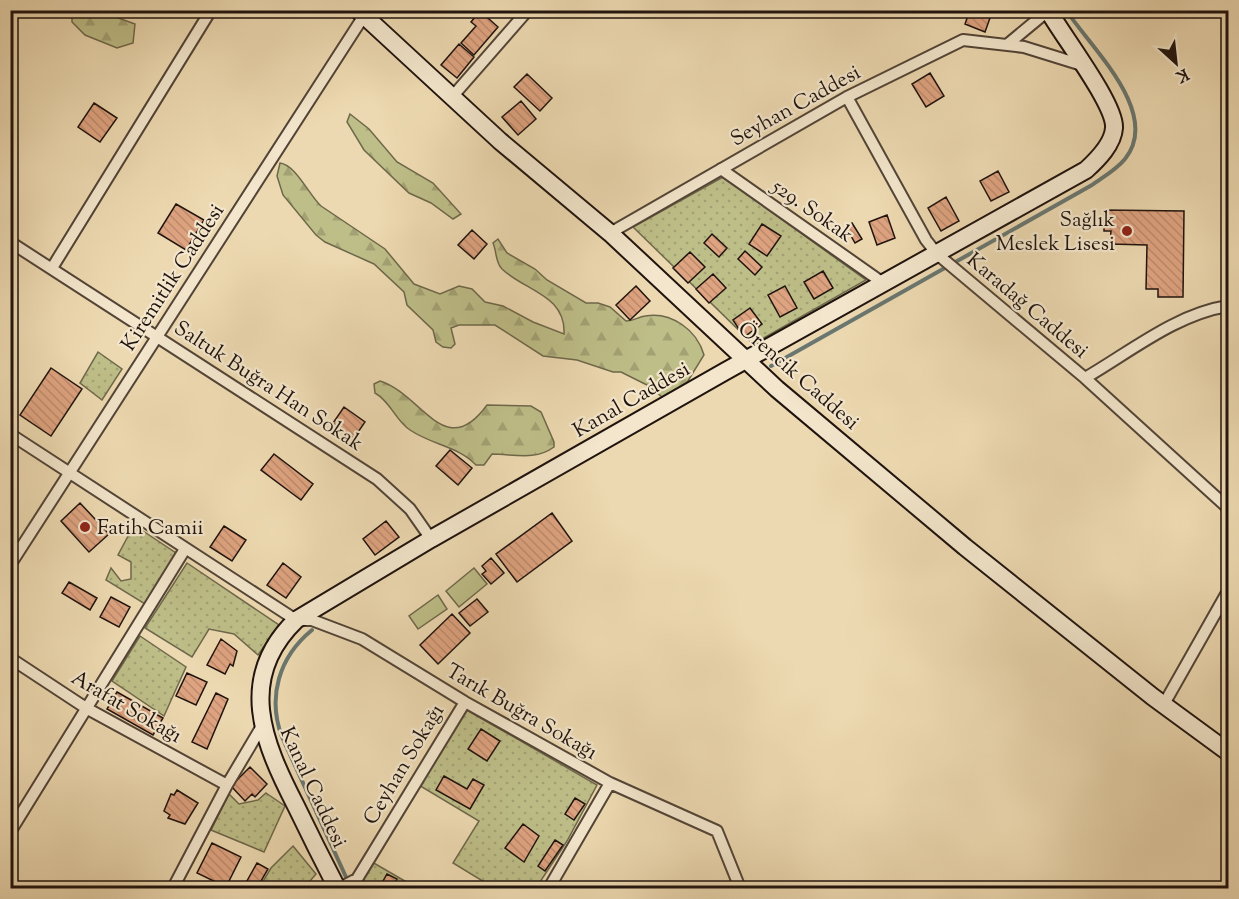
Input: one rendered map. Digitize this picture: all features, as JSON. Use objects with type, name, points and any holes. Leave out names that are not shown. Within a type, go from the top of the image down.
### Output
[{"type":"street","points":[[52,268],[211,10]]},
{"type":"street","points":[[452,97],[528,10]]},
{"type":"street","points":[[1008,44],[1048,11]]},
{"type":"street","name":"Kanal Caddesi","points":[[338,888],[281,777],[262,726],[260,700],[265,668],[276,644],[304,620],[431,539],[883,283],[940,257],[1086,170],[1112,138],[1114,121],[1048,11]]},
{"type":"street","name":"Örencik Caddesi","points":[[363,12],[452,97],[610,233],[745,360],[965,547],[1228,752]]},
{"type":"street","name":"Kiremitlik Caddesi","points":[[10,565],[363,12]]},
{"type":"street","name":"Seyhan Caddesi","points":[[610,233],[847,97],[963,39],[1008,44],[1082,65]]},
{"type":"street","name":"Karadağ Caddesi","points":[[847,97],[926,240],[940,257],[1085,378],[1228,507]]},
{"type":"street","name":"529. Sokak","points":[[721,169],[883,283]]},
{"type":"street","name":"Saltuk Buğra Han Sokak","points":[[10,242],[377,478],[410,509],[431,539]]},
{"type":"street","points":[[1085,378],[1186,318],[1206,309],[1228,306]]},
{"type":"street","name":"Tarık Buğra Sokağı","points":[[10,434],[186,549],[304,620],[339,628],[362,639],[465,702],[610,783],[717,831],[740,888]]},
{"type":"street","points":[[10,832],[186,549]]},
{"type":"street","points":[[1164,704],[1228,591]]},
{"type":"street","name":"Arafat Sokağı","points":[[10,658],[87,708],[227,785]]},
{"type":"street","name":"Ceyhan Sokağı","points":[[338,888],[357,879],[465,702]]},
{"type":"street","points":[[173,888],[227,785],[262,726]]},
{"type":"street","points":[[549,888],[610,783]]},
{"type":"green space","points":[[76,10],[99,11],[135,24],[133,43],[117,48],[85,35],[72,22],[72,15]]},
{"type":"green space","points":[[350,114],[369,129],[397,162],[433,183],[461,214],[453,219],[431,203],[409,193],[364,150],[347,122]]},
{"type":"green space","points":[[280,163],[286,165],[297,175],[321,206],[385,249],[414,284],[440,294],[459,286],[472,289],[485,302],[503,306],[533,322],[564,334],[563,321],[551,302],[502,269],[493,243],[498,239],[507,253],[586,303],[598,303],[610,307],[626,321],[655,315],[664,316],[682,324],[701,346],[704,355],[683,389],[670,399],[662,397],[649,386],[621,372],[613,372],[577,360],[543,356],[495,325],[459,325],[451,328],[455,344],[451,348],[443,347],[436,342],[433,330],[407,305],[404,292],[374,264],[325,242],[316,235],[283,195],[277,176]]},
{"type":"green space","points":[[723,177],[866,280],[753,344],[633,227]]},
{"type":"green space","points":[[98,352],[122,369],[102,400],[80,383]]},
{"type":"green space","points":[[380,381],[409,398],[434,420],[446,426],[458,428],[472,421],[487,405],[531,406],[541,412],[554,447],[539,454],[524,456],[492,454],[484,465],[476,465],[461,454],[418,435],[405,426],[385,401],[375,393],[374,384]]},
{"type":"green space","points":[[134,525],[176,553],[145,604],[106,580],[111,568],[121,581],[131,579],[131,562],[118,555]]},
{"type":"green space","points":[[187,563],[279,625],[258,655],[234,634],[209,629],[192,657],[145,628]]},
{"type":"green space","points":[[474,568],[487,584],[459,607],[446,591]]},
{"type":"green space","points":[[438,595],[447,609],[418,629],[409,616]]},
{"type":"green space","points":[[140,636],[186,667],[164,716],[112,681]]},
{"type":"green space","points":[[465,709],[597,785],[567,841],[536,888],[494,888],[453,863],[479,821],[417,784]]},
{"type":"green space","points":[[266,793],[285,806],[264,852],[211,830],[229,794],[239,804],[258,800]]},
{"type":"green space","points":[[293,846],[316,874],[304,888],[259,888],[271,868]]},
{"type":"green space","points":[[372,862],[417,888],[364,888],[360,880]]},
{"type":"building","points":[[944,10],[963,10],[961,17]]},
{"type":"building","points":[[970,10],[990,18],[985,32],[965,24]]},
{"type":"building","points":[[480,11],[498,27],[474,55],[461,43],[476,26],[471,22]]},
{"type":"building","points":[[459,44],[474,57],[457,78],[441,65]]},
{"type":"building","points":[[930,73],[944,96],[926,107],[912,84]]},
{"type":"building","points":[[527,74],[552,98],[540,111],[514,87]]},
{"type":"building","points":[[521,101],[536,119],[518,135],[502,117]]},
{"type":"building","points":[[94,103],[117,118],[100,142],[78,127]]},
{"type":"building","points":[[998,171],[1009,192],[991,201],[980,181]]},
{"type":"building","points":[[946,197],[959,221],[941,231],[928,208]]},
{"type":"building","points":[[176,204],[204,220],[186,250],[158,233]]},
{"type":"building","points":[[1104,210],[1184,211],[1183,297],[1158,297],[1158,289],[1146,289],[1147,245],[1110,244],[1111,231],[1104,231]]},
{"type":"building","points":[[887,215],[895,238],[877,245],[869,222]]},
{"type":"building","points":[[852,223],[862,239],[855,243],[846,227]]},
{"type":"building","points":[[762,224],[781,236],[767,256],[749,244]]},
{"type":"building","points":[[472,230],[487,244],[474,259],[458,245]]},
{"type":"building","points":[[712,234],[727,248],[719,257],[704,243]]},
{"type":"building","points":[[745,251],[762,267],[755,275],[738,259]]},
{"type":"building","points":[[690,252],[705,267],[688,283],[673,268]]},
{"type":"building","points":[[823,271],[833,288],[814,299],[804,282]]},
{"type":"building","points":[[713,274],[726,288],[709,303],[696,289]]},
{"type":"building","points":[[636,286],[650,301],[630,320],[616,305]]},
{"type":"building","points":[[785,286],[797,308],[780,317],[768,295]]},
{"type":"building","points":[[750,308],[762,324],[744,337],[733,320]]},
{"type":"building","points":[[51,368],[82,389],[51,436],[20,415]]},
{"type":"building","points":[[344,407],[365,422],[354,438],[333,423]]},
{"type":"building","points":[[450,450],[472,468],[458,485],[436,466]]},
{"type":"building","points":[[274,454],[313,484],[301,500],[261,470]]},
{"type":"building","name":"Fatih Camii","points":[[80,503],[109,534],[89,552],[61,521]]},
{"type":"building","points":[[552,513],[572,541],[517,582],[496,554]]},
{"type":"building","points":[[386,521],[399,537],[375,555],[363,539]]},
{"type":"building","points":[[224,526],[246,540],[232,561],[210,547]]},
{"type":"building","points":[[491,558],[504,573],[491,584],[482,574],[486,571],[482,566]]},
{"type":"building","points":[[283,563],[301,577],[286,598],[267,585]]},
{"type":"building","points":[[69,582],[97,598],[90,610],[62,593]]},
{"type":"building","points":[[111,597],[130,607],[119,627],[100,617]]},
{"type":"building","points":[[477,599],[488,612],[470,626],[459,613]]},
{"type":"building","points":[[452,614],[470,633],[438,664],[420,645]]},
{"type":"building","points":[[221,639],[237,651],[233,666],[230,664],[225,674],[207,665]]},
{"type":"building","points":[[187,673],[207,682],[196,705],[176,696]]},
{"type":"building","points":[[117,692],[163,718],[153,735],[107,709]]},
{"type":"building","points":[[216,693],[228,699],[207,749],[192,742]]},
{"type":"building","points":[[481,729],[500,741],[487,761],[468,749]]},
{"type":"building","points":[[250,767],[267,784],[255,797],[252,794],[245,801],[231,786]]},
{"type":"building","points":[[444,776],[467,789],[473,779],[484,785],[470,809],[436,790]]},
{"type":"building","points":[[177,790],[198,803],[185,824],[168,818],[170,815],[164,811],[171,794],[174,795]]},
{"type":"building","points":[[575,798],[585,804],[574,820],[565,814]]},
{"type":"building","points":[[523,824],[539,836],[524,862],[505,848]]},
{"type":"building","points":[[555,840],[563,845],[545,871],[538,866]]},
{"type":"building","points":[[212,843],[241,857],[226,887],[197,873]]},
{"type":"building","points":[[257,863],[268,869],[257,888],[243,888]]},
{"type":"building","points":[[387,874],[397,879],[392,888],[379,888]]},
{"type":"waterway","points":[[771,366],[1092,185],[1114,170],[1125,159],[1134,141],[1135,122],[1129,102],[1119,82],[1066,10]]},
{"type":"waterway","points":[[312,630],[291,652],[284,665],[276,693],[278,722],[282,737],[351,888]]},
{"type":"place","name":"Sağlık Meslek Lisesi","points":[[1127,231]]},
{"type":"place","name":"Fatih Camii","points":[[85,527]]}]
